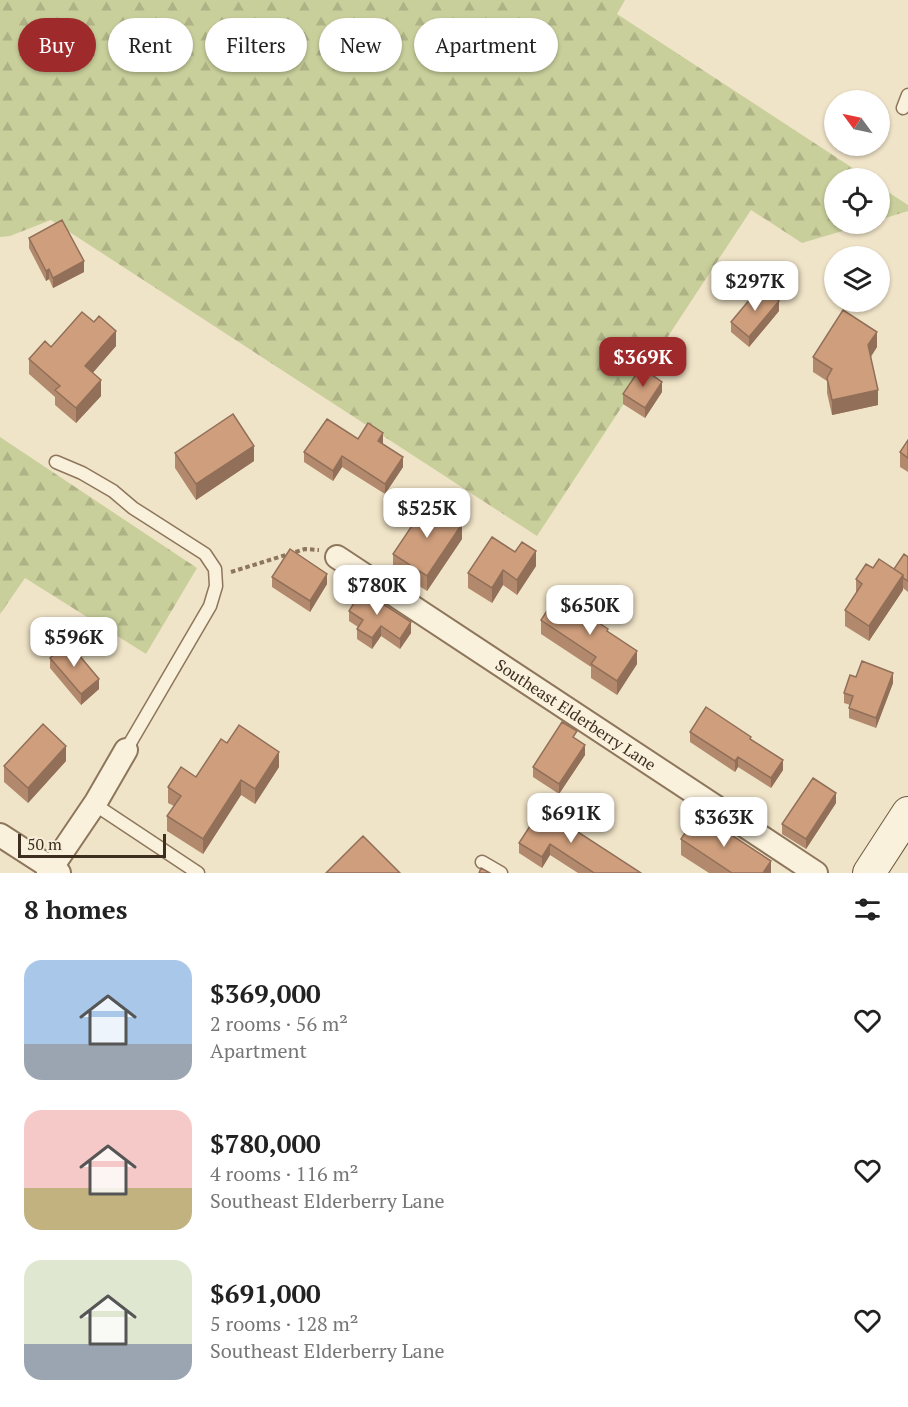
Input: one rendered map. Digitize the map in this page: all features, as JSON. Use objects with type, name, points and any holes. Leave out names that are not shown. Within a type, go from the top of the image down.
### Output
[{"type":"street","name":"Southeast Elderberry Lane","points":[[338,557],[816,873]]},
{"type":"street","points":[[0,835],[53,871],[126,750]]},
{"type":"street","points":[[869,873],[908,813]]},
{"type":"lane","points":[[903,108],[908,95]]},
{"type":"lane","points":[[56,462],[82,472],[113,491],[133,508],[206,554],[215,569],[216,586],[210,606],[126,750]]},
{"type":"lane","points":[[94,804],[198,873]]},
{"type":"lane","points":[[482,862],[501,873]]},
{"type":"path","points":[[215,569],[232,572],[305,549],[325,551],[338,557]]},
{"type":"green space","points":[[0,0],[625,0],[617,14],[824,149],[824,156],[834,156],[853,168],[824,168],[824,234],[832,234],[802,243],[751,210],[537,536],[51,220],[10,236],[0,237]]},
{"type":"green space","points":[[890,193],[908,205],[908,211],[890,217]]},
{"type":"green space","points":[[0,437],[197,568],[146,654],[25,578],[0,614]]},
{"type":"building","points":[[62,220],[84,261],[53,278],[49,269],[46,271],[29,238]]},
{"type":"building","points":[[761,286],[779,301],[749,337],[731,322]]},
{"type":"building","points":[[82,312],[94,322],[99,316],[116,331],[85,366],[101,380],[76,408],[55,390],[60,386],[29,359],[45,341],[51,347]]},
{"type":"building","points":[[842,312],[846,312],[877,332],[868,345],[878,390],[832,400],[827,378],[832,369],[813,357]]},
{"type":"building","points":[[641,367],[662,382],[645,408],[623,394]]},
{"type":"building","points":[[233,414],[254,446],[196,484],[175,453]]},
{"type":"building","points":[[327,419],[358,439],[368,423],[383,433],[378,441],[403,457],[385,484],[342,456],[333,471],[304,452]]},
{"type":"building","points":[[908,440],[908,458],[900,452]]},
{"type":"building","points":[[428,502],[462,524],[427,576],[393,554]]},
{"type":"building","points":[[492,537],[515,552],[522,542],[536,551],[517,580],[503,570],[492,588],[468,573]]},
{"type":"building","points":[[290,549],[327,574],[310,601],[272,577]]},
{"type":"building","points":[[904,554],[908,557],[908,581],[894,569]]},
{"type":"building","points":[[879,559],[903,575],[869,626],[845,610],[862,584],[856,579],[866,564],[873,568]]},
{"type":"building","points":[[364,587],[382,599],[380,602],[411,622],[400,639],[381,626],[372,638],[357,629],[363,620],[349,611]]},
{"type":"building","points":[[556,597],[573,608],[580,600],[597,611],[593,619],[637,651],[617,681],[591,664],[596,657],[541,620]]},
{"type":"building","points":[[68,642],[99,679],[81,694],[50,658]]},
{"type":"building","points":[[862,661],[893,673],[876,718],[849,708],[853,696],[844,693],[850,675],[856,677]]},
{"type":"building","points":[[706,707],[783,760],[771,778],[738,757],[735,761],[690,732]]},
{"type":"building","points":[[562,722],[577,731],[573,737],[585,745],[559,784],[533,767]]},
{"type":"building","points":[[43,724],[66,746],[28,788],[4,766]]},
{"type":"building","points":[[239,725],[279,752],[255,789],[241,780],[203,839],[167,816],[181,796],[168,787],[181,767],[196,777],[221,739],[227,743]]},
{"type":"building","points":[[813,778],[836,793],[806,839],[782,824]]},
{"type":"building","points":[[543,806],[566,820],[564,823],[641,873],[594,873],[550,844],[542,857],[519,843]]},
{"type":"building","points":[[698,813],[771,861],[763,873],[732,873],[681,839]]},
{"type":"building","points":[[363,836],[400,873],[326,873]]},
{"type":"building","points":[[481,868],[490,873],[479,873]]}]
